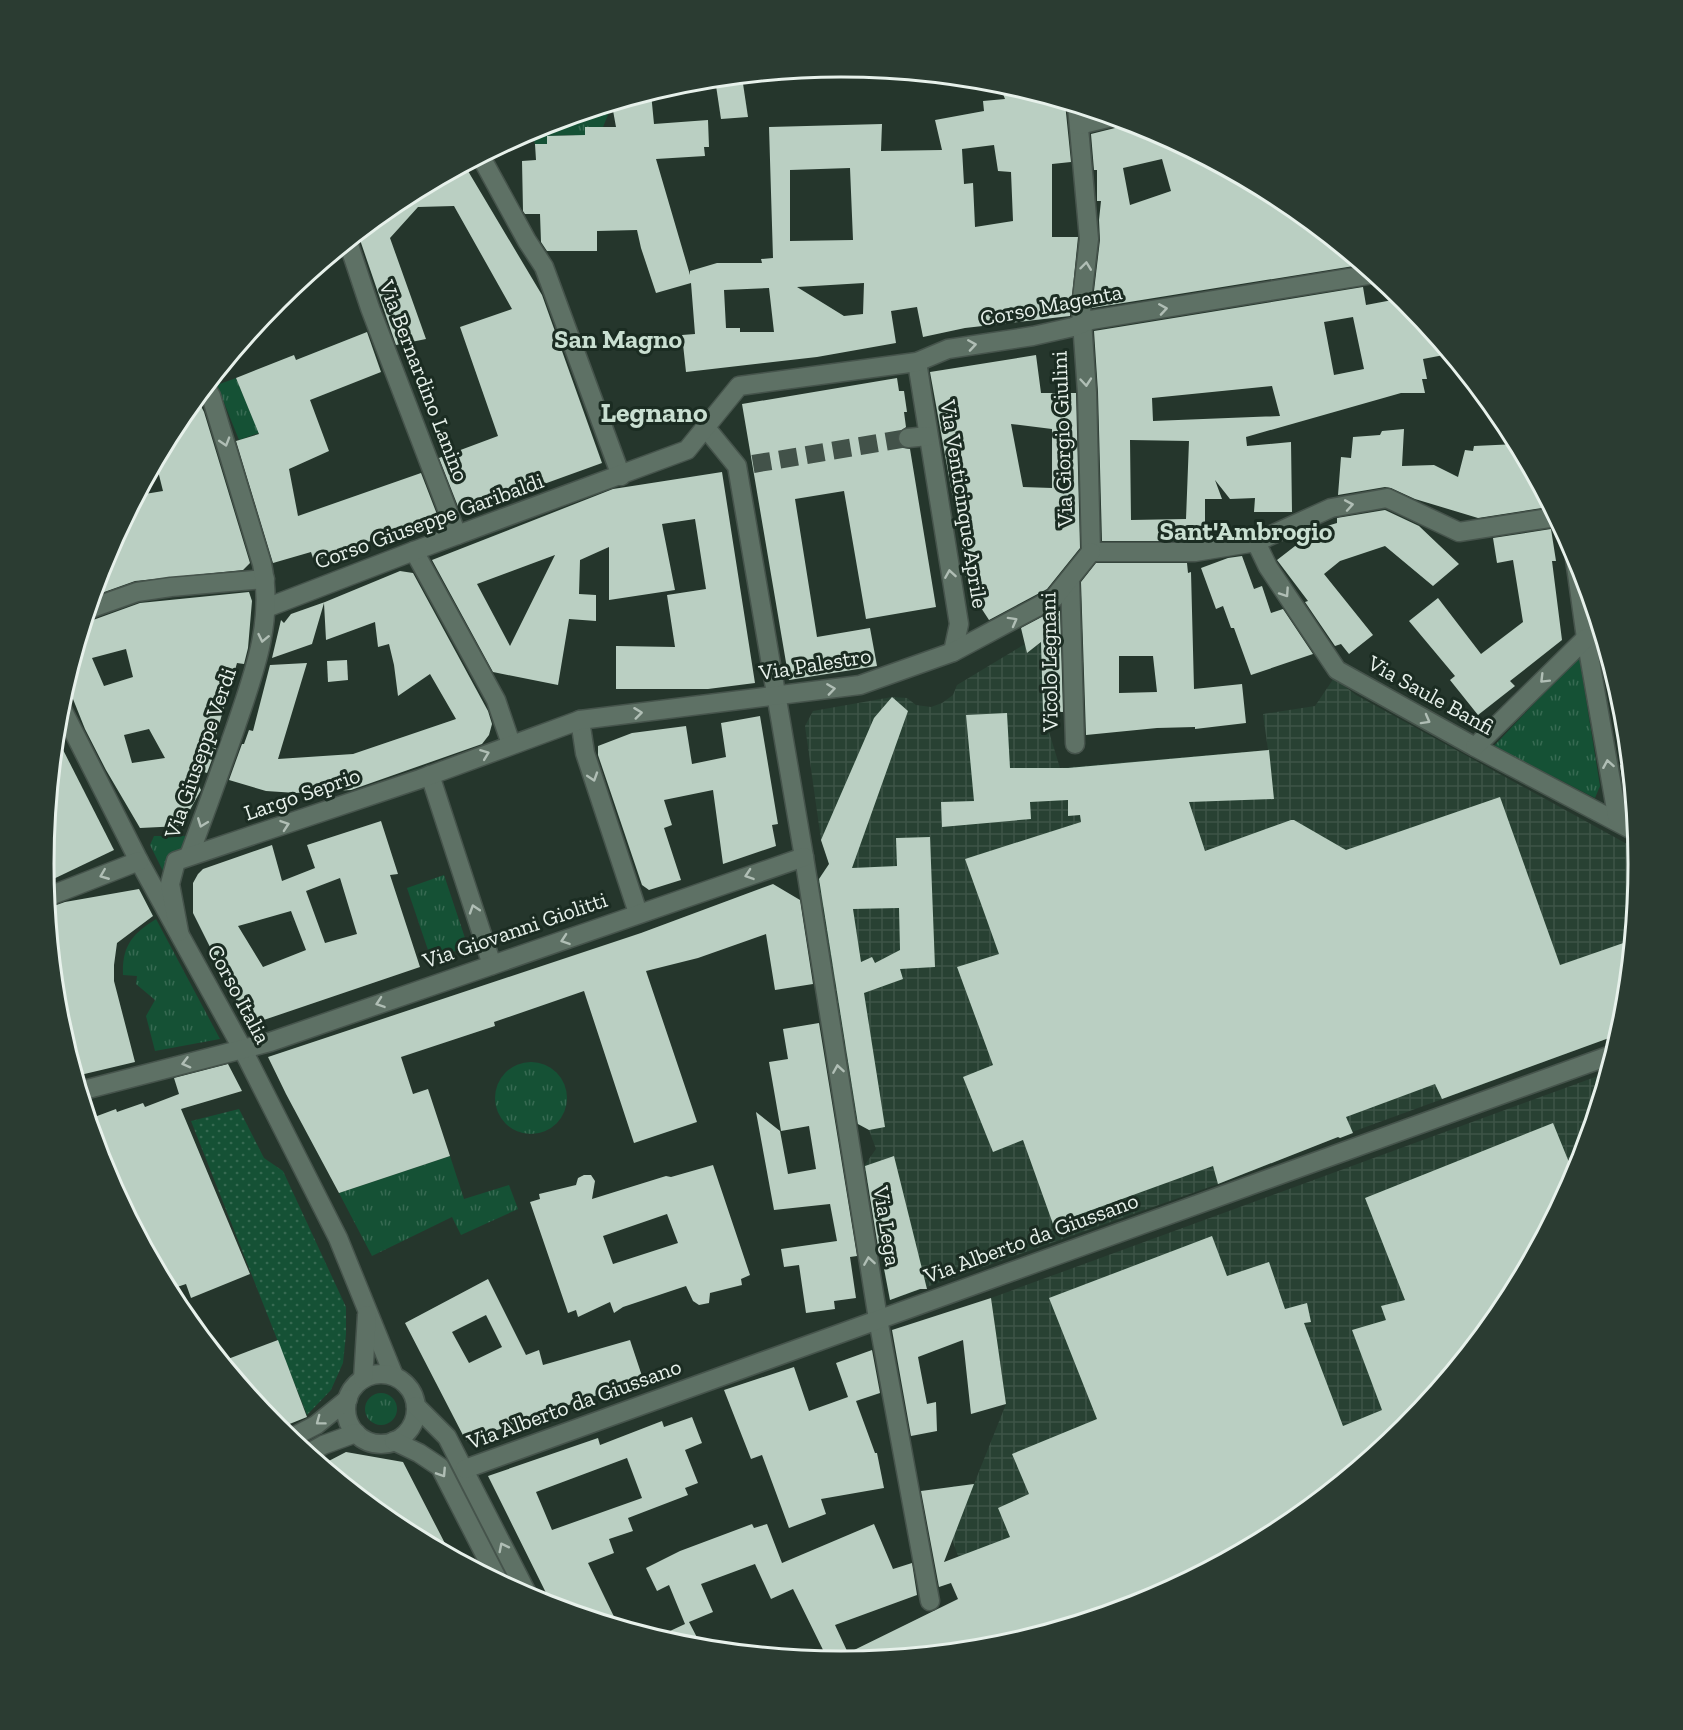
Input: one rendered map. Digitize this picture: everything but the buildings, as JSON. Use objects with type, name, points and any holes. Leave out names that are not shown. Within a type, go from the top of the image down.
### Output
[{"type":"street","name":"Via Giorgio Giulini","points":[[1078,114],[1089,239],[1081,307],[1087,393],[1091,552]]},
{"type":"street","points":[[1079,125],[1098,120]]},
{"type":"street","points":[[485,164],[544,267],[615,478]]},
{"type":"street","name":"Via Bernardino Lanino","points":[[350,249],[370,308],[457,535]]},
{"type":"street","name":"Corso Magenta","points":[[739,386],[917,362],[948,349],[1034,336],[1091,320],[1364,276]]},
{"type":"street","name":"Via Venticinque Aprile","points":[[917,362],[958,624],[953,652]]},
{"type":"street","name":"Corso Giuseppe Garibaldi","points":[[266,608],[687,450],[739,386]]},
{"type":"street","name":"Via Giuseppe Verdi","points":[[179,932],[170,884],[176,861],[189,856],[254,674],[265,631],[265,579],[210,396]]},
{"type":"street","name":"Via Lega","points":[[706,428],[745,465],[775,696],[804,857],[878,1319],[930,1601]]},
{"type":"street","points":[[908,438],[928,436]]},
{"type":"street","points":[[1091,552],[1195,552],[1256,542],[1331,508],[1387,498],[1459,532],[1549,518]]},
{"type":"street","name":"Via Saule Banfi","points":[[1256,542],[1268,567],[1337,670],[1475,747],[1628,826]]},
{"type":"street","points":[[414,551],[496,700],[512,744]]},
{"type":"street","name":"Via Palestro","points":[[512,744],[580,720],[860,685],[953,652],[1054,598],[1091,552]]},
{"type":"street","points":[[98,606],[137,592],[265,579]]},
{"type":"street","name":"Vicolo Legnani","points":[[1070,579],[1075,744]]},
{"type":"street","points":[[1475,747],[1594,637]]},
{"type":"street","points":[[1594,637],[1618,821]]},
{"type":"street","name":"Corso Italia","points":[[68,720],[139,861],[242,1048],[338,1238],[394,1376]]},
{"type":"street","points":[[580,720],[585,753],[638,913]]},
{"type":"street","name":"Largo Seprio","points":[[189,856],[430,775],[512,744]]},
{"type":"street","points":[[430,775],[492,964]]},
{"type":"street","name":"Via Giovanni Giolitti","points":[[87,1090],[276,1040],[804,857]]},
{"type":"street","points":[[55,894],[139,861]]},
{"type":"street","name":"Via Alberto da Giussano","points":[[465,1469],[1605,1057]]},
{"type":"street","name":"Corso Italia","points":[[363,1379],[367,1310]]},
{"type":"street","points":[[298,1434],[316,1425],[348,1399],[356,1384],[373,1374],[394,1376],[410,1388],[416,1406],[416,1417],[404,1436],[394,1441],[374,1443],[364,1440],[356,1433],[347,1417],[348,1399]]},
{"type":"street","points":[[416,1406],[447,1437],[523,1585]]},
{"type":"street","points":[[314,1450],[356,1433]]},
{"type":"street","points":[[394,1441],[419,1453],[440,1467],[493,1571]]},
{"type":"shaded area","points":[[1046,639],[1043,712],[1060,768],[1268,750],[1263,714],[1315,706],[1334,678],[1356,695],[1628,845],[1627,917],[1622,968],[1609,1038],[1322,1143],[1218,1184],[890,1300],[864,1166],[876,1149],[869,1130],[856,1123],[816,883],[829,864],[821,840],[805,726],[813,711],[892,697],[907,698],[916,705],[931,707],[953,695],[957,685],[1025,644],[1027,653]]},
{"type":"shaded area","points":[[1600,1075],[1569,1166],[1548,1213],[1496,1303],[1450,1364],[1338,1476],[1279,1520],[1235,1547],[1143,1593],[1045,1626],[988,1638],[953,1542],[950,1487],[974,1484],[1006,1404],[991,1298]]},
{"type":"green space","points":[[609,113],[603,127],[585,144],[574,135],[548,136],[547,144],[535,144],[534,140],[540,137]]},
{"type":"green space","points":[[236,378],[259,433],[239,440],[218,385]]},
{"type":"green space","points":[[1579,656],[1600,786],[1595,798],[1494,746]]},
{"type":"green space","points":[[154,836],[187,836],[180,857],[164,873],[150,845]]},
{"type":"green space","points":[[444,875],[468,947],[431,959],[407,888]]},
{"type":"green space","points":[[156,919],[220,1039],[155,1051],[146,1016],[155,1000],[136,984],[137,976],[123,975],[123,965],[130,942]]},
{"type":"green space","points":[[538,1062],[557,1072],[565,1084],[567,1098],[565,1112],[557,1124],[545,1132],[524,1134],[505,1124],[497,1112],[495,1091],[505,1072],[517,1064]]},
{"type":"green space","points":[[239,1109],[264,1158],[283,1171],[346,1307],[343,1363],[331,1390],[307,1415],[191,1121]]},
{"type":"green space","points":[[450,1156],[464,1199],[509,1185],[518,1209],[461,1235],[452,1217],[372,1256],[339,1193]]},
{"type":"green space","points":[[381,1393],[392,1398],[397,1409],[392,1420],[381,1425],[370,1420],[365,1409],[370,1398]]},
{"type":"tunnel","points":[[753,464],[908,438]]},
{"type":"district","name":"San Magno","points":[[618,339]]},
{"type":"district","name":"Legnano","points":[[654,412]]},
{"type":"district","name":"Sant'Ambrogio","points":[[1246,531]]}]
